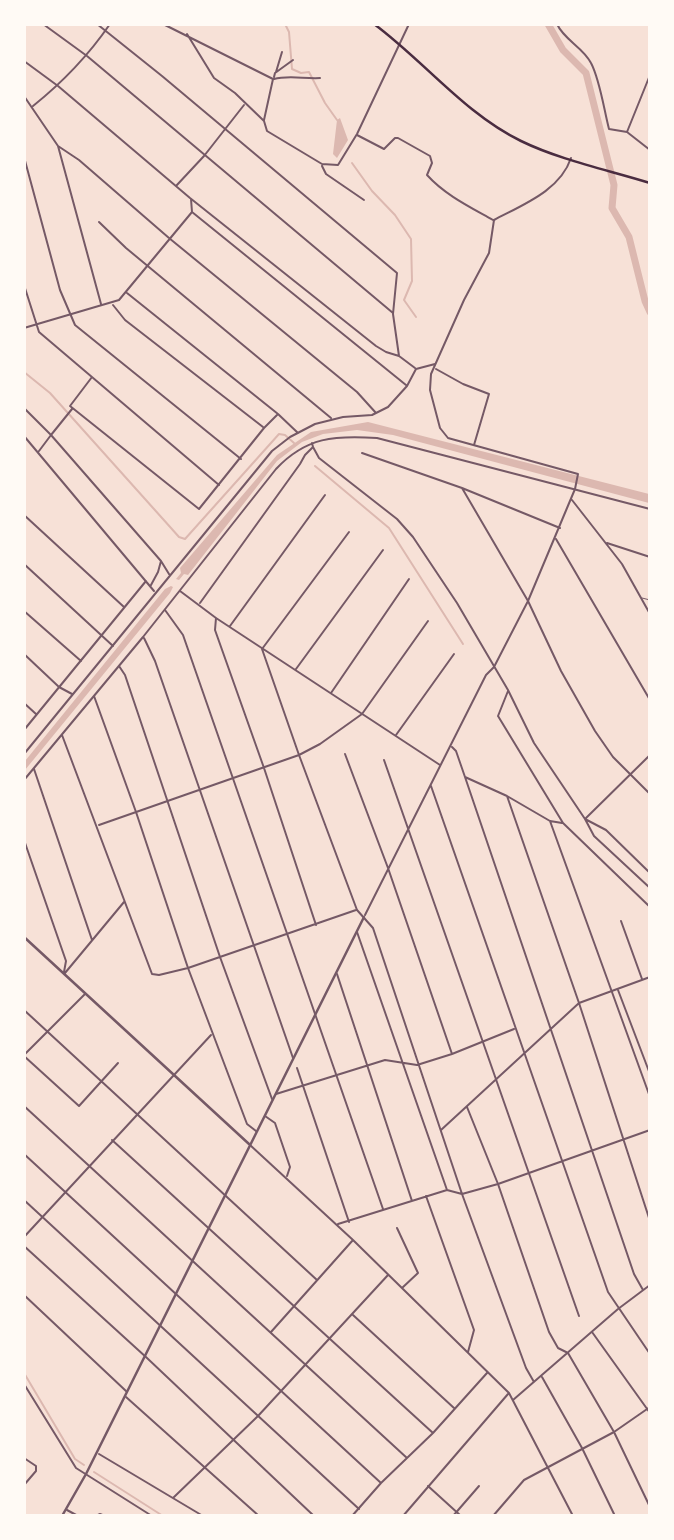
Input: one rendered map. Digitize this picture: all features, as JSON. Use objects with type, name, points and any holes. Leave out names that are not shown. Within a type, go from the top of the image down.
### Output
[{"type":"main road","points":[[374,24],[462,100],[521,141],[649,183]]},
{"type":"street","points":[[43,24],[87,56],[393,314]]},
{"type":"street","points":[[97,24],[226,128],[397,273],[393,314],[400,356]]},
{"type":"street","points":[[33,106],[58,86],[87,56],[110,24]]},
{"type":"street","points":[[163,24],[273,79],[282,76],[320,78]]},
{"type":"street","points":[[282,52],[264,121],[267,131],[321,164],[338,165],[356,134],[409,24]]},
{"type":"street","points":[[557,24],[560,31],[582,49],[592,64],[609,129],[626,132],[649,150]]},
{"type":"street","points":[[187,34],[214,78],[235,93],[264,121]]},
{"type":"street","points":[[275,73],[293,60]]},
{"type":"street","points":[[24,61],[376,346],[400,356],[416,369]]},
{"type":"street","points":[[626,132],[649,75]]},
{"type":"street","points":[[24,96],[58,146],[102,305]]},
{"type":"street","points":[[176,186],[204,156],[245,104]]},
{"type":"street","points":[[356,134],[384,149],[398,138],[430,156],[432,163],[427,175],[432,181],[463,203],[494,220]]},
{"type":"street","points":[[58,146],[357,392],[376,413]]},
{"type":"street","points":[[24,157],[60,290],[75,325],[241,459]]},
{"type":"street","points":[[494,220],[553,186],[568,167],[571,158]]},
{"type":"street","points":[[321,164],[326,174],[364,200]]},
{"type":"street","points":[[190,198],[192,212],[407,386]]},
{"type":"street","points":[[24,328],[119,300],[192,212]]},
{"type":"street","points":[[62,1516],[86,1474],[223,1195],[486,675],[494,667],[528,601],[572,499],[578,474],[448,438],[440,428],[430,390],[431,374],[464,300],[489,253],[494,220]]},
{"type":"street","points":[[99,222],[126,248],[333,419]]},
{"type":"street","points":[[24,285],[38,332],[219,485]]},
{"type":"street","points":[[126,292],[298,433]]},
{"type":"street","points":[[112,304],[125,320],[264,428]]},
{"type":"street","points":[[24,754],[272,451],[315,424],[376,413],[388,407],[407,386],[416,369],[436,364]]},
{"type":"street","points":[[434,368],[489,394],[474,446]]},
{"type":"street","points":[[38,453],[72,408],[70,406],[73,401],[94,379]]},
{"type":"street","points":[[24,408],[51,435],[161,561],[169,575]]},
{"type":"street","points":[[72,408],[199,509],[278,414]]},
{"type":"street","points":[[24,436],[155,592]]},
{"type":"street","points":[[24,780],[143,637],[276,469],[298,449],[332,437],[377,438],[649,509]]},
{"type":"street","points":[[312,445],[319,458],[397,519],[413,537],[457,603],[508,690],[534,743],[594,836],[649,888]]},
{"type":"street","points":[[199,604],[312,445]]},
{"type":"street","points":[[362,453],[462,488],[559,528]]},
{"type":"street","points":[[462,488],[528,601],[561,671],[595,731],[612,757],[649,794]]},
{"type":"street","points":[[230,627],[325,495]]},
{"type":"street","points":[[572,499],[607,543],[642,598],[649,614]]},
{"type":"street","points":[[24,515],[125,607]]},
{"type":"street","points":[[262,649],[349,532]]},
{"type":"street","points":[[555,538],[649,700]]},
{"type":"street","points":[[607,543],[649,557]]},
{"type":"street","points":[[296,670],[383,550]]},
{"type":"street","points":[[151,586],[161,561]]},
{"type":"street","points":[[24,564],[113,646]]},
{"type":"street","points":[[330,694],[409,579]]},
{"type":"street","points":[[24,730],[146,581]]},
{"type":"street","points":[[180,590],[216,618],[441,766]]},
{"type":"street","points":[[164,609],[183,635],[383,1209]]},
{"type":"street","points":[[24,611],[80,661]]},
{"type":"street","points":[[216,618],[215,630],[316,925]]},
{"type":"street","points":[[98,825],[264,768],[320,744],[362,714],[428,621]]},
{"type":"street","points":[[143,637],[155,662],[294,1058]]},
{"type":"street","points":[[262,649],[357,910],[373,928],[462,1194],[526,1368],[534,1382]]},
{"type":"street","points":[[24,654],[60,687],[73,695]]},
{"type":"street","points":[[395,736],[454,654]]},
{"type":"street","points":[[118,665],[125,675],[220,957],[272,1099]]},
{"type":"street","points":[[508,690],[498,716],[563,823],[578,841],[649,907]]},
{"type":"street","points":[[94,695],[212,1034],[247,1124],[256,1131]]},
{"type":"street","points":[[24,703],[36,715]]},
{"type":"street","points":[[62,734],[152,974],[159,975],[188,968],[357,910]]},
{"type":"street","points":[[451,746],[456,751],[466,777],[552,1027],[591,1151],[634,1274],[643,1290]]},
{"type":"street","points":[[345,754],[388,868],[452,1054]]},
{"type":"street","points":[[585,819],[649,755]]},
{"type":"street","points":[[384,760],[579,1316]]},
{"type":"street","points":[[34,769],[92,940]]},
{"type":"street","points":[[466,777],[507,796],[550,821],[563,823]]},
{"type":"street","points":[[431,785],[608,1292],[649,1354]]},
{"type":"street","points":[[507,796],[579,1003],[649,1221]]},
{"type":"street","points":[[585,819],[606,830],[649,873]]},
{"type":"street","points":[[550,821],[649,1097]]},
{"type":"street","points":[[24,840],[66,961],[64,974]]},
{"type":"street","points":[[64,974],[124,902]]},
{"type":"street","points":[[621,921],[642,979]]},
{"type":"street","points":[[357,931],[447,1190]]},
{"type":"street","points":[[24,937],[337,1224],[509,1393],[573,1516]]},
{"type":"street","points":[[336,973],[412,1201]]},
{"type":"street","points":[[440,1131],[579,1003],[649,977]]},
{"type":"street","points":[[617,988],[649,1074]]},
{"type":"street","points":[[86,993],[24,1055],[79,1106],[118,1063]]},
{"type":"street","points":[[24,1010],[317,1280]]},
{"type":"street","points":[[275,1094],[384,1060],[417,1065],[515,1029]]},
{"type":"street","points":[[24,1237],[212,1034]]},
{"type":"street","points":[[297,1068],[349,1222]]},
{"type":"street","points":[[24,1106],[407,1458]]},
{"type":"street","points":[[467,1107],[498,1184],[549,1332],[558,1348],[568,1353],[614,1432],[649,1507]]},
{"type":"street","points":[[264,1115],[275,1123],[290,1167],[286,1178]]},
{"type":"street","points":[[337,1224],[447,1190],[462,1194],[498,1184],[649,1130]]},
{"type":"street","points":[[112,1140],[433,1433]]},
{"type":"street","points":[[24,1154],[381,1483]]},
{"type":"street","points":[[426,1196],[474,1330],[468,1353]]},
{"type":"street","points":[[24,1200],[359,1509]]},
{"type":"street","points":[[397,1228],[418,1273],[402,1288]]},
{"type":"street","points":[[271,1332],[353,1240]]},
{"type":"street","points":[[24,1247],[314,1516]]},
{"type":"street","points":[[173,1498],[258,1416],[388,1275]]},
{"type":"street","points":[[513,1401],[649,1285]]},
{"type":"street","points":[[24,1295],[125,1394],[258,1515]]},
{"type":"street","points":[[352,1314],[454,1408]]},
{"type":"street","points":[[592,1332],[649,1413]]},
{"type":"street","points":[[352,1516],[381,1483],[433,1433],[487,1372]]},
{"type":"street","points":[[541,1376],[582,1448],[615,1516]]},
{"type":"street","points":[[24,1384],[76,1468],[152,1516]]},
{"type":"street","points":[[403,1516],[509,1393]]},
{"type":"street","points":[[493,1516],[524,1480],[614,1432],[648,1408]]},
{"type":"street","points":[[97,1452],[203,1516]]},
{"type":"street","points":[[24,1458],[37,1466],[24,1485]]},
{"type":"street","points":[[428,1486],[461,1516]]},
{"type":"street","points":[[453,1516],[479,1486]]},
{"type":"street","points":[[67,1510],[78,1516]]},
{"type":"street","points":[[96,1516],[105,1516]]},
{"type":"lane","points":[[642,598],[649,600]]},
{"type":"shaded area","points":[[340,118],[348,140],[337,158],[333,154],[337,120]]},
{"type":"shaded area","points":[[368,422],[649,494],[649,503],[393,435],[357,430],[323,434],[302,442],[277,461],[188,575],[184,574],[179,580],[176,579],[181,573],[180,568],[277,455],[311,432]]},
{"type":"shaded area","points":[[173,587],[170,593],[25,770],[25,761],[165,589]]},
{"type":"waterway","points":[[285,24],[289,32],[292,69],[301,73],[309,72],[337,120]]},
{"type":"waterway","points":[[548,24],[563,50],[586,73],[614,185],[612,208],[629,237],[650,312]]},
{"type":"waterway","points":[[352,163],[411,239],[412,281],[404,300],[416,317]]},
{"type":"waterway","points":[[24,372],[50,393],[179,537],[185,539],[279,434],[285,435],[294,443]]},
{"type":"waterway","points":[[315,466],[389,528],[463,644]]},
{"type":"waterway","points":[[24,1373],[75,1459],[84,1465]]},
{"type":"waterway","points":[[94,1472],[163,1516]]}]
